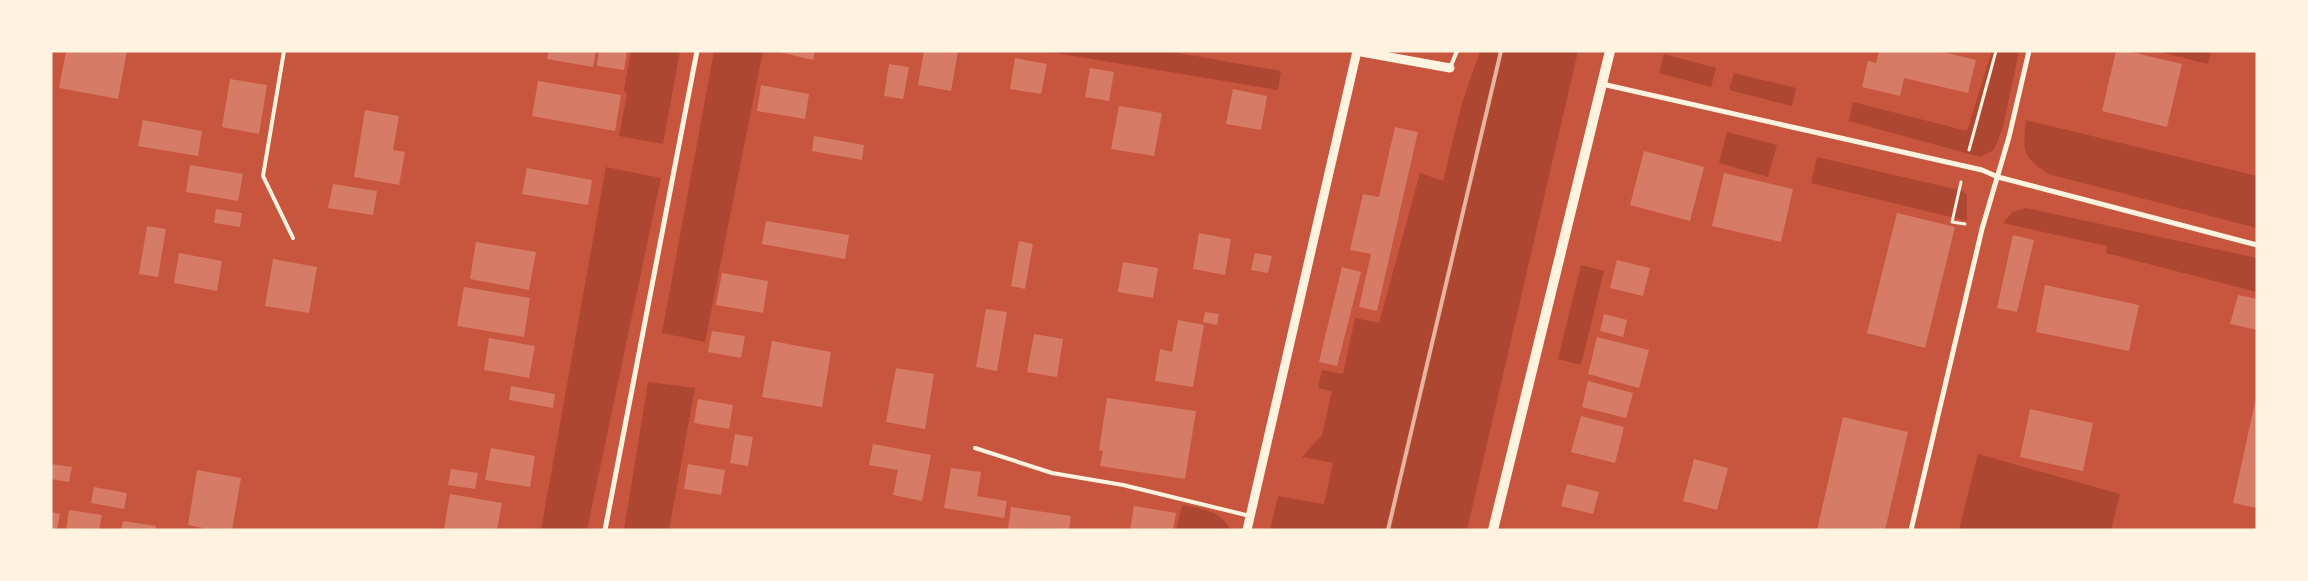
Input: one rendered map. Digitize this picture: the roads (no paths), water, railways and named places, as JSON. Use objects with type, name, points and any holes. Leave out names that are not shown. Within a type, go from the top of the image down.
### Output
[{"type":"main road","points":[[1493,530],[1610,51]]},
{"type":"street","points":[[605,530],[697,51]]},
{"type":"street","points":[[1247,530],[1356,51],[1450,68]]},
{"type":"street","points":[[1911,530],[1982,229],[1998,177],[2029,51]]},
{"type":"street","points":[[1602,84],[1965,167],[2257,246]]},
{"type":"lane","points":[[284,51],[263,176],[293,238]]},
{"type":"lane","points":[[1450,68],[1457,51]]},
{"type":"lane","points":[[975,448],[1052,473],[1123,485],[1250,516]]},
{"type":"railway","points":[[1388,530],[1501,51]]}]
